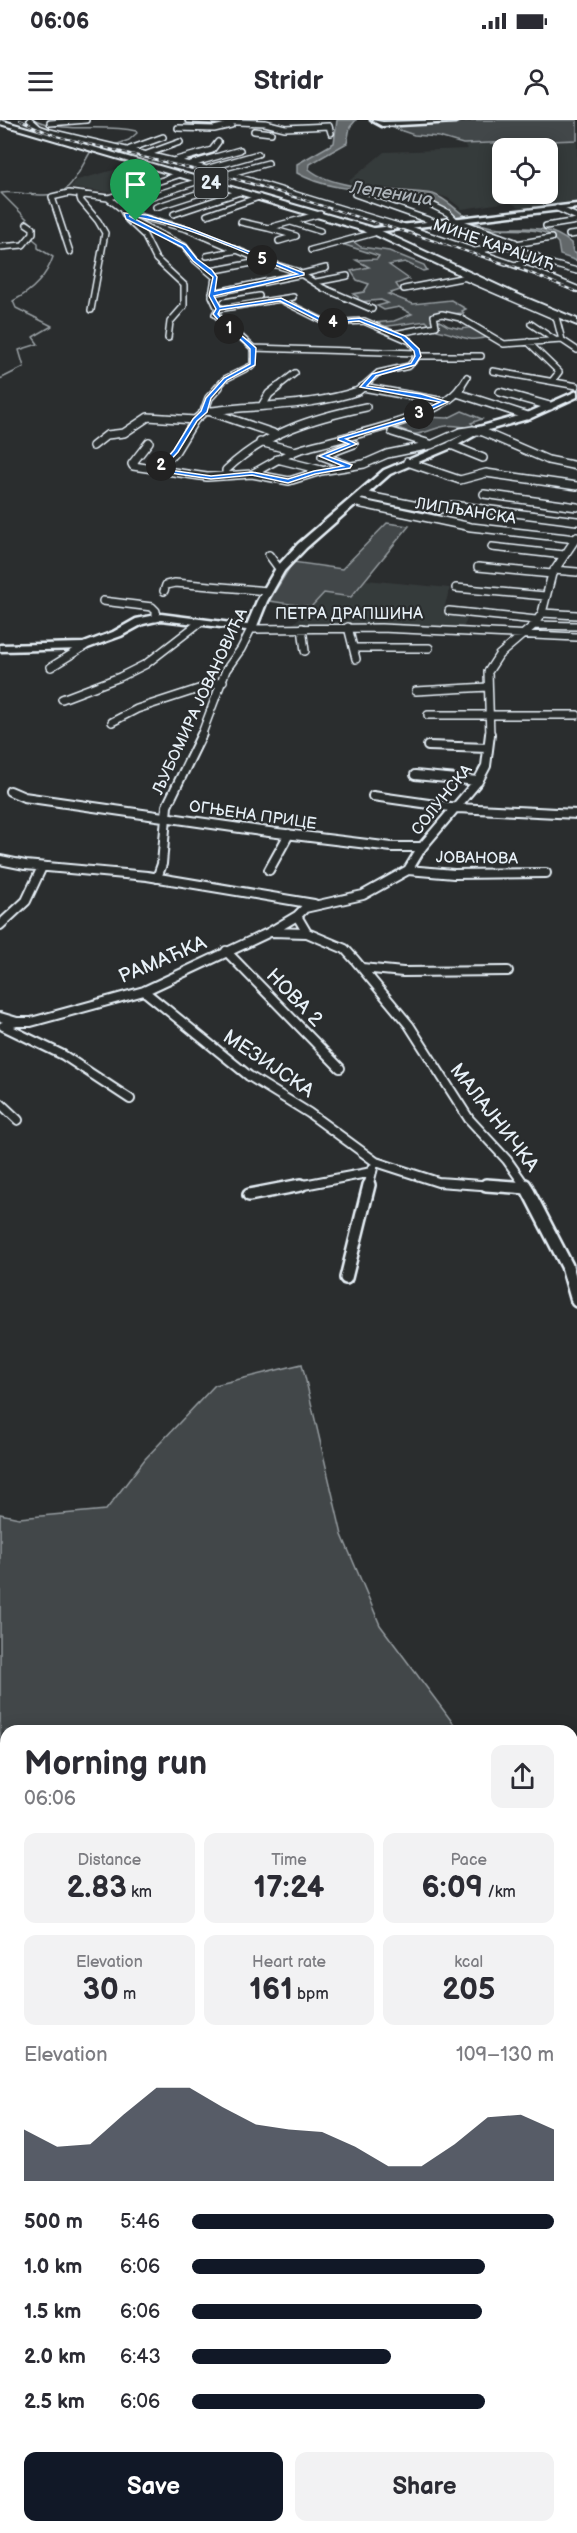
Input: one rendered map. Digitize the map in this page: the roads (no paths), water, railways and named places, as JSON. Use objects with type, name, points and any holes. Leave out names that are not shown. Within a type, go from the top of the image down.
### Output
[{"type":"main road","name":"24","points":[[0,122],[338,219],[396,240],[469,277],[555,315],[577,322]]},
{"type":"street","name":"МИНЕ КАРАЏИЋ","points":[[30,120],[40,128],[208,168],[400,226],[515,265],[577,289]]},
{"type":"street","points":[[50,123],[86,120]]},
{"type":"street","points":[[188,120],[258,122],[279,127],[329,126],[331,133]]},
{"type":"street","points":[[272,124],[278,120]]},
{"type":"street","points":[[378,122],[455,120]]},
{"type":"street","points":[[178,128],[216,129],[236,125],[251,126],[258,122]]},
{"type":"street","points":[[254,131],[270,134],[279,127]]},
{"type":"street","points":[[129,150],[163,137]]},
{"type":"street","points":[[147,154],[180,141]]},
{"type":"street","points":[[175,161],[212,150],[219,142]]},
{"type":"street","points":[[190,164],[240,150]]},
{"type":"street","points":[[208,168],[258,154]]},
{"type":"street","points":[[228,174],[268,163]]},
{"type":"street","points":[[70,252],[52,197],[67,193],[108,198],[181,174]]},
{"type":"street","points":[[131,203],[202,180]]},
{"type":"street","points":[[156,207],[221,186]]},
{"type":"street","points":[[174,214],[240,192]]},
{"type":"street","points":[[355,194],[434,222]]},
{"type":"street","points":[[84,195],[80,198],[81,201],[99,220],[107,239],[91,310]]},
{"type":"street","points":[[207,215],[259,197]]},
{"type":"street","points":[[108,198],[144,235],[156,259],[185,286],[184,306],[170,322],[168,338]]},
{"type":"street","points":[[432,205],[457,220],[515,243]]},
{"type":"street","points":[[311,250],[371,231],[400,226],[577,206]]},
{"type":"street","points":[[557,208],[577,219]]},
{"type":"street","points":[[268,228],[320,214]]},
{"type":"street","points":[[127,216],[144,216],[166,223],[303,274],[323,288],[372,309]]},
{"type":"street","points":[[127,216],[184,246],[195,260],[211,271],[215,277],[212,293],[217,306],[215,314],[226,328],[239,333],[253,348],[253,365],[225,379],[209,398],[207,412]]},
{"type":"street","points":[[271,218],[320,231]]},
{"type":"street","points":[[546,226],[577,219]]},
{"type":"street","points":[[241,222],[296,236],[279,241]]},
{"type":"street","points":[[0,247],[23,245],[33,233],[33,228],[27,224]]},
{"type":"street","points":[[569,235],[577,234]]},
{"type":"street","points":[[473,251],[551,238]]},
{"type":"street","points":[[505,245],[538,257],[515,265]]},
{"type":"street","points":[[207,256],[238,250]]},
{"type":"street","points":[[534,259],[577,271]]},
{"type":"street","points":[[211,271],[263,261]]},
{"type":"street","points":[[212,293],[326,268]]},
{"type":"street","points":[[316,282],[347,276]]},
{"type":"street","points":[[405,289],[469,277]]},
{"type":"street","points":[[559,281],[568,279]]},
{"type":"street","points":[[217,306],[259,296]]},
{"type":"street","points":[[217,306],[249,305],[293,297]]},
{"type":"street","points":[[281,300],[327,323],[360,320],[410,341],[418,355]]},
{"type":"street","points":[[394,334],[436,326],[434,316],[447,313],[485,331],[504,344],[559,340]]},
{"type":"street","points":[[555,315],[559,340]]},
{"type":"street","points":[[531,324],[577,350]]},
{"type":"street","points":[[528,342],[559,372],[552,381]]},
{"type":"street","points":[[253,348],[481,356]]},
{"type":"street","points":[[158,470],[176,451],[195,420],[207,412],[237,407],[328,400],[351,394],[363,387],[372,376],[409,366],[418,355]]},
{"type":"street","points":[[492,371],[577,386]]},
{"type":"street","points":[[262,406],[269,394],[295,373]]},
{"type":"street","points":[[252,474],[295,451],[404,420],[445,402],[457,393],[467,377]]},
{"type":"street","points":[[363,387],[445,402]]},
{"type":"street","points":[[500,392],[550,406]]},
{"type":"street","points":[[457,393],[528,416]]},
{"type":"street","name":"ЉУБОМИРА ЈОВАНОВИЋА","points":[[157,878],[162,864],[167,806],[208,720],[226,670],[251,629],[254,617],[268,591],[274,562],[289,560],[387,472],[406,462],[451,445],[478,430],[528,416],[575,396]]},
{"type":"street","points":[[226,476],[226,470],[238,456],[273,433],[319,418],[366,407]]},
{"type":"street","points":[[207,412],[273,433]]},
{"type":"street","points":[[93,446],[107,435],[124,433],[148,417],[195,420]]},
{"type":"street","points":[[149,442],[132,464],[135,467],[211,477],[252,474],[288,481],[431,444],[462,431],[478,430],[548,460],[577,466]]},
{"type":"street","points":[[392,432],[431,444]]},
{"type":"street","points":[[340,439],[354,444],[322,456],[350,466]]},
{"type":"street","points":[[260,442],[295,451]]},
{"type":"street","points":[[451,445],[483,458]]},
{"type":"street","points":[[277,459],[321,471]]},
{"type":"street","points":[[406,462],[460,480],[486,473],[577,486]]},
{"type":"street","points":[[484,494],[577,507]]},
{"type":"street","points":[[363,495],[438,510],[452,505],[577,521]]},
{"type":"street","name":"ЛИПЉАНСКА","points":[[353,502],[471,527],[577,538]]},
{"type":"street","points":[[577,538],[553,572],[542,613],[577,615]]},
{"type":"street","points":[[492,547],[564,555]]},
{"type":"street","points":[[478,567],[577,572]]},
{"type":"street","points":[[164,591],[166,585],[175,583],[268,591]]},
{"type":"street","points":[[456,588],[545,596]]},
{"type":"street","points":[[103,601],[156,609],[156,618]]},
{"type":"street","points":[[449,611],[535,623],[577,626]]},
{"type":"street","name":"СОЛУНСКА","points":[[321,905],[363,895],[408,870],[422,847],[478,781],[486,766],[488,748],[488,672],[495,660],[535,623],[542,613]]},
{"type":"street","name":"ПЕТРА ДРАПШИНА","points":[[0,648],[85,646],[117,634],[140,621],[156,618],[251,629],[348,627],[577,637]]},
{"type":"street","points":[[62,699],[120,677],[146,664],[199,623]]},
{"type":"street","points":[[348,627],[356,659]]},
{"type":"street","points":[[302,628],[305,651]]},
{"type":"street","points":[[51,667],[85,646]]},
{"type":"street","points":[[354,648],[429,648]]},
{"type":"street","points":[[112,722],[137,709],[223,681]]},
{"type":"street","points":[[416,691],[488,687]]},
{"type":"street","points":[[428,715],[577,715]]},
{"type":"street","points":[[428,747],[488,748]]},
{"type":"street","points":[[415,775],[478,781]]},
{"type":"street","name":"ОГЊЕНА ПРИЦЕ","points":[[10,791],[24,797],[289,834],[392,846],[422,847]]},
{"type":"street","points":[[373,796],[457,807],[577,814]]},
{"type":"street","points":[[269,870],[289,834]]},
{"type":"street","points":[[0,861],[157,878],[321,905]]},
{"type":"street","points":[[0,924],[26,901],[42,867]]},
{"type":"street","name":"ЈОВАНОВА","points":[[408,870],[454,874],[546,873]]},
{"type":"street","name":"РАМАЋКА","points":[[1,1023],[31,1022],[144,991],[270,932],[297,916],[305,908],[321,905]]},
{"type":"street","points":[[297,916],[307,933]]},
{"type":"street","points":[[270,932],[307,933]]},
{"type":"street","name":"МАЛАЈНИЧКА","points":[[307,933],[345,949],[409,1025],[469,1119],[507,1160],[527,1188],[567,1266],[577,1301]]},
{"type":"street","name":"НОВА 2","points":[[226,951],[340,1068]]},
{"type":"street","points":[[362,968],[403,972],[508,971]]},
{"type":"street","name":"МЕЗИЈСКА","points":[[144,991],[249,1076],[309,1113],[374,1167]]},
{"type":"street","points":[[1,1023],[63,1055],[130,1099]]},
{"type":"street","points":[[0,1103],[18,1120]]},
{"type":"street","points":[[346,1278],[374,1167]]},
{"type":"street","name":"МЕЗИЈСКА","points":[[249,1195],[374,1167],[438,1182],[527,1188]]},
{"type":"waterway","points":[[35,120],[72,128],[111,128],[136,131],[137,133],[129,140],[115,145]]},
{"type":"waterway","points":[[0,379],[24,367],[19,350],[38,344],[33,337],[52,326],[16,308],[13,301],[38,283],[53,257],[38,248],[38,243],[33,239],[36,228],[1,193],[45,195],[61,192],[74,180],[91,151]]},
{"type":"railway","points":[[20,120],[56,136],[247,182],[516,267],[577,292]]},
{"type":"water label","name":"Лепеница","points":[[392,193]]}]
